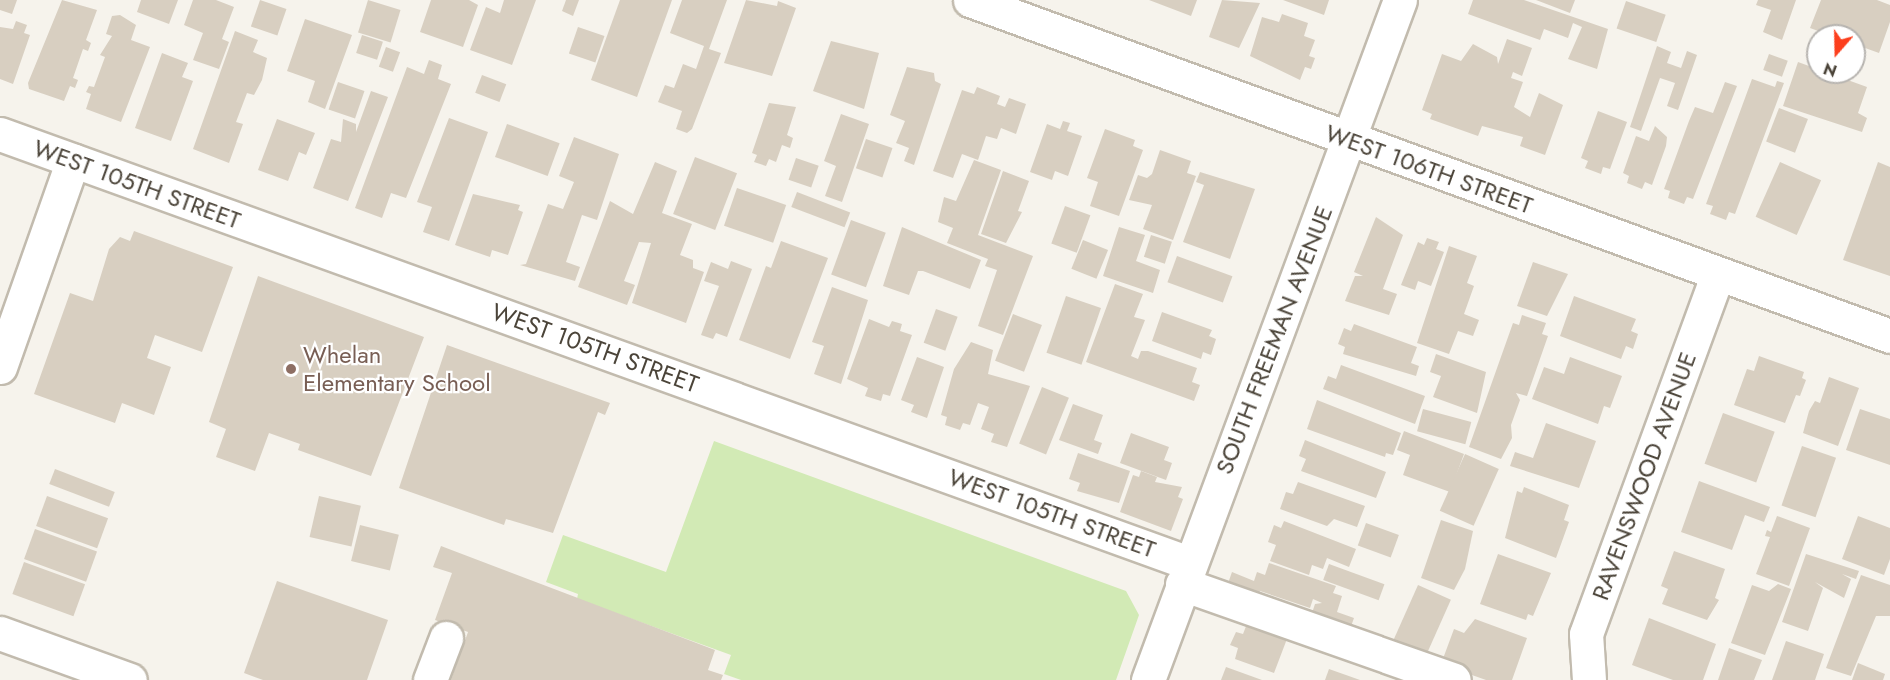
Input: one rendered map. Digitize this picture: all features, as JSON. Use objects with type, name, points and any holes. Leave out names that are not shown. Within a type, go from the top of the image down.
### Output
[{"type":"street","name":"WEST 106TH STREET","points":[[970,0],[1890,336]]},
{"type":"street","name":"SOUTH FREEMAN AVENUE","points":[[1148,680],[1400,0]]},
{"type":"street","name":"WEST 105TH STREET","points":[[0,134],[1186,573],[1454,680]]},
{"type":"street","points":[[0,367],[73,160]]},
{"type":"street","name":"RAVENSWOOD AVENUE","points":[[1589,680],[1586,634],[1718,273]]},
{"type":"street","points":[[0,633],[130,680]]},
{"type":"street","points":[[430,680],[446,638]]},
{"type":"green space","points":[[714,441],[1126,591],[1139,615],[1116,680],[741,680],[724,674],[731,655],[577,599],[578,594],[546,582],[563,535],[666,572]]},
{"type":"building","points":[[0,0],[17,0],[12,14],[0,10]]},
{"type":"building","points":[[62,0],[97,10],[86,40],[91,43],[88,51],[83,49],[73,78],[78,80],[75,88],[70,86],[64,101],[29,89],[28,83]]},
{"type":"building","points":[[141,0],[178,0],[169,24],[137,12]]},
{"type":"building","points":[[193,0],[216,0],[234,7],[222,39],[229,42],[219,69],[193,60],[203,33],[184,25]]},
{"type":"building","points":[[260,0],[286,9],[277,36],[251,26]]},
{"type":"building","points":[[368,0],[401,10],[391,42],[358,33]]},
{"type":"building","points":[[431,0],[469,0],[478,5],[463,47],[420,32]]},
{"type":"building","points":[[504,0],[536,0],[512,65],[470,50],[486,7],[500,13]]},
{"type":"building","points":[[566,0],[579,0],[573,16],[562,11]]},
{"type":"building","points":[[620,0],[672,0],[637,97],[591,80]]},
{"type":"building","points":[[682,0],[727,0],[709,49],[721,53],[692,129],[687,133],[676,129],[682,111],[658,102],[665,85],[674,88],[683,64],[696,69],[704,46],[670,33]]},
{"type":"building","points":[[746,0],[777,6],[778,1],[796,8],[772,76],[724,63]]},
{"type":"building","points":[[1149,0],[1197,0],[1191,16]]},
{"type":"building","points":[[1222,0],[1260,3],[1239,48],[1209,37]]},
{"type":"building","points":[[1283,0],[1329,0],[1324,15]]},
{"type":"building","points":[[1473,0],[1524,0],[1608,29],[1597,69],[1568,59],[1582,27],[1573,23],[1568,38],[1544,29],[1540,40],[1468,14]]},
{"type":"building","points":[[1536,0],[1575,0],[1570,13]]},
{"type":"building","points":[[1758,0],[1796,0],[1782,40],[1763,32],[1771,10],[1756,5]]},
{"type":"building","points":[[1821,0],[1877,0],[1890,5],[1890,22],[1879,53],[1866,48],[1866,24],[1812,24]]},
{"type":"building","points":[[1626,1],[1666,15],[1656,42],[1617,28]]},
{"type":"building","points":[[1282,14],[1308,23],[1304,36],[1315,40],[1309,56],[1315,58],[1311,69],[1305,67],[1300,80],[1250,56],[1262,17],[1279,22]]},
{"type":"building","points":[[120,15],[136,25],[131,40],[150,47],[121,122],[86,109],[91,94],[86,92],[89,86],[94,87],[105,57],[100,55],[112,36],[106,34],[112,16]]},
{"type":"building","points":[[305,19],[352,35],[325,109],[308,102],[315,81],[287,71]]},
{"type":"building","points":[[16,21],[27,25],[24,33],[30,35],[13,84],[0,79],[0,27],[13,29]]},
{"type":"building","points":[[578,27],[604,36],[595,63],[569,53]]},
{"type":"building","points":[[235,31],[258,40],[253,52],[267,58],[262,80],[254,95],[247,93],[236,122],[243,124],[229,163],[193,149]]},
{"type":"building","points":[[362,35],[383,42],[377,60],[356,53]]},
{"type":"building","points":[[1507,39],[1532,48],[1522,76],[1513,72],[1511,78],[1523,82],[1514,107],[1530,117],[1539,93],[1563,105],[1545,155],[1520,146],[1523,137],[1482,126],[1478,136],[1430,119],[1432,114],[1422,110],[1442,54],[1461,61],[1473,44],[1497,57],[1498,64]]},
{"type":"building","points":[[831,41],[879,53],[864,109],[813,91]]},
{"type":"building","points":[[1657,46],[1671,52],[1667,63],[1681,68],[1687,51],[1697,55],[1678,110],[1667,106],[1675,83],[1660,78],[1641,131],[1630,127]]},
{"type":"building","points":[[386,47],[400,52],[393,72],[379,67]]},
{"type":"building","points":[[162,53],[188,63],[182,77],[193,81],[171,141],[135,128]]},
{"type":"building","points":[[1769,54],[1788,61],[1782,77],[1763,70]]},
{"type":"building","points":[[429,60],[442,65],[438,79],[451,84],[406,198],[391,193],[382,218],[355,208],[407,67],[424,74]]},
{"type":"building","points":[[1798,62],[1806,65],[1806,84],[1859,84],[1867,87],[1858,113],[1867,118],[1862,132],[1783,106]]},
{"type":"building","points":[[907,67],[934,73],[935,81],[941,84],[914,165],[904,161],[909,148],[896,143],[905,121],[890,115]]},
{"type":"building","points":[[482,75],[506,84],[499,102],[475,93]]},
{"type":"building","points":[[1752,79],[1775,87],[1777,81],[1784,83],[1735,214],[1729,212],[1726,220],[1710,214],[1713,206],[1706,204]]},
{"type":"building","points":[[338,82],[364,91],[355,119],[329,109]]},
{"type":"building","points":[[1725,82],[1737,86],[1693,199],[1687,197],[1684,204],[1668,198],[1670,191],[1664,189],[1695,107],[1713,113]]},
{"type":"building","points":[[977,87],[1000,96],[997,104],[1005,107],[1009,98],[1026,104],[1016,134],[1001,128],[997,139],[986,136],[978,160],[962,154],[953,178],[933,171],[962,90],[974,94]]},
{"type":"building","points":[[371,91],[388,97],[348,201],[313,188],[331,139],[341,142],[343,119],[356,124],[356,132]]},
{"type":"building","points":[[769,103],[796,107],[787,135],[793,138],[790,148],[782,145],[776,162],[769,159],[766,166],[754,162],[757,155],[752,153]]},
{"type":"building","points":[[1779,108],[1808,119],[1795,153],[1766,142]]},
{"type":"building","points":[[1598,111],[1627,122],[1610,169],[1603,167],[1601,174],[1585,168],[1588,161],[1581,158]]},
{"type":"building","points":[[841,114],[869,124],[842,202],[825,196],[836,166],[824,161]]},
{"type":"building","points":[[449,118],[488,132],[449,241],[423,232],[432,207],[417,202]]},
{"type":"building","points":[[277,119],[315,133],[306,155],[299,152],[288,181],[258,170]]},
{"type":"building","points":[[1063,121],[1070,123],[1067,131],[1082,136],[1068,176],[1055,171],[1052,180],[1030,172],[1047,124],[1060,129]]},
{"type":"building","points":[[507,124],[560,143],[548,176],[495,157]]},
{"type":"building","points":[[1655,126],[1667,137],[1666,146],[1652,185],[1645,182],[1642,189],[1627,183],[1629,176],[1623,173],[1636,136],[1649,141]]},
{"type":"building","points":[[1105,129],[1135,140],[1133,146],[1143,150],[1119,216],[1090,206],[1098,182],[1087,178]]},
{"type":"building","points":[[574,137],[619,154],[597,220],[582,215],[566,262],[580,267],[575,281],[520,265],[526,264],[548,204],[563,209],[574,182],[559,176]]},
{"type":"building","points":[[866,139],[892,148],[882,177],[856,168]]},
{"type":"building","points":[[1160,150],[1191,161],[1187,173],[1196,176],[1173,240],[1143,229],[1152,205],[1129,200],[1138,175],[1147,178],[1152,174]]},
{"type":"building","points":[[695,157],[737,173],[715,230],[673,214]]},
{"type":"building","points":[[796,158],[819,166],[811,188],[789,180]]},
{"type":"building","points":[[974,160],[1001,170],[978,235],[1033,256],[1003,335],[978,326],[997,270],[985,266],[988,259],[947,243],[953,228],[938,222],[944,197],[956,201]]},
{"type":"building","points":[[655,162],[677,171],[662,213],[692,224],[680,255],[693,260],[693,268],[704,272],[686,323],[632,303],[651,243],[639,242],[624,281],[635,285],[627,305],[578,287],[610,201],[633,214]]},
{"type":"building","points":[[1780,162],[1821,180],[1797,235],[1756,217]]},
{"type":"building","points":[[1878,162],[1890,167],[1890,276],[1843,260]]},
{"type":"building","points":[[1003,171],[1029,181],[1018,211],[1022,212],[1006,243],[981,234]]},
{"type":"building","points":[[1200,172],[1255,189],[1230,259],[1183,242],[1204,185],[1196,182]]},
{"type":"building","points":[[737,188],[786,205],[773,243],[724,226]]},
{"type":"building","points":[[797,192],[850,212],[844,227],[791,207]]},
{"type":"building","points":[[473,194],[520,205],[518,210],[523,212],[508,255],[492,250],[490,257],[455,245]]},
{"type":"building","points":[[1065,206],[1090,215],[1077,253],[1051,244]]},
{"type":"building","points":[[1376,217],[1403,235],[1383,289],[1397,294],[1389,315],[1345,301],[1355,276],[1363,276],[1354,272]]},
{"type":"building","points":[[851,220],[886,233],[866,287],[831,275]]},
{"type":"building","points":[[902,227],[981,260],[970,289],[923,271],[918,271],[909,295],[883,286]]},
{"type":"building","points":[[1119,227],[1145,235],[1136,261],[1160,270],[1153,293],[1103,276]]},
{"type":"building","points":[[134,231],[233,267],[202,352],[155,335],[147,358],[171,367],[154,415],[122,403],[115,423],[34,394],[70,293],[93,301],[109,249],[120,237],[130,241]]},
{"type":"building","points":[[1151,235],[1172,242],[1165,264],[1144,257]]},
{"type":"building","points":[[1427,238],[1439,242],[1436,249],[1444,252],[1431,286],[1418,281],[1415,290],[1401,285],[1418,242],[1424,245]]},
{"type":"building","points":[[1083,240],[1108,250],[1096,279],[1071,269]]},
{"type":"building","points":[[781,241],[828,258],[790,359],[739,340],[766,266],[771,268]]},
{"type":"building","points":[[1449,246],[1477,256],[1467,283],[1474,286],[1464,314],[1479,320],[1473,336],[1458,331],[1449,354],[1417,343]]},
{"type":"building","points":[[1177,256],[1232,276],[1223,302],[1167,282]]},
{"type":"building","points":[[731,261],[752,269],[727,337],[716,333],[713,339],[701,335],[719,286],[704,281],[711,262],[728,269]]},
{"type":"building","points":[[1533,262],[1568,274],[1547,316],[1517,306]]},
{"type":"building","points":[[258,276],[424,337],[371,476],[298,450],[300,444],[269,433],[255,471],[216,457],[226,429],[209,422]]},
{"type":"building","points":[[1115,284],[1143,294],[1134,317],[1145,320],[1131,356],[1138,359],[1141,351],[1148,351],[1197,368],[1192,382],[1200,385],[1194,401],[1086,362]]},
{"type":"building","points":[[832,287],[868,300],[841,384],[814,374],[824,346],[812,342]]},
{"type":"building","points":[[1066,296],[1101,308],[1081,365],[1046,353]]},
{"type":"building","points":[[1574,296],[1636,319],[1631,331],[1638,334],[1633,349],[1626,346],[1621,359],[1560,336]]},
{"type":"building","points":[[936,309],[958,317],[945,351],[924,343]]},
{"type":"building","points":[[1162,312],[1212,330],[1209,336],[1216,339],[1211,355],[1203,352],[1201,359],[1152,341]]},
{"type":"building","points":[[1013,314],[1042,325],[1024,372],[995,361]]},
{"type":"building","points":[[1522,315],[1546,323],[1542,334],[1548,336],[1527,396],[1516,393],[1520,400],[1511,425],[1512,438],[1501,459],[1469,447],[1513,323],[1519,325]]},
{"type":"building","points":[[869,319],[889,327],[892,321],[902,324],[900,331],[912,335],[890,396],[883,394],[881,401],[865,396],[868,388],[847,379]]},
{"type":"building","points":[[1354,324],[1417,347],[1411,363],[1419,366],[1416,376],[1343,354],[1345,347],[1338,344],[1344,328],[1351,331]]},
{"type":"building","points":[[971,342],[993,350],[988,374],[1030,386],[1007,447],[991,442],[994,434],[981,429],[989,407],[978,403],[970,425],[963,423],[960,430],[945,425],[947,417],[941,415],[954,369]]},
{"type":"building","points":[[447,345],[610,403],[605,415],[598,412],[553,533],[506,519],[504,525],[399,488]]},
{"type":"building","points":[[1436,354],[1486,372],[1477,413],[1433,397],[1441,376],[1430,372]]},
{"type":"building","points":[[1759,356],[1804,372],[1802,378],[1806,380],[1800,396],[1796,395],[1785,423],[1734,405],[1747,369],[1754,371]]},
{"type":"building","points":[[917,357],[944,367],[927,418],[911,412],[914,405],[901,400]]},
{"type":"building","points":[[1570,357],[1622,376],[1610,408],[1604,406],[1598,424],[1532,399],[1544,367],[1564,374]]},
{"type":"building","points":[[1341,365],[1425,396],[1415,424],[1323,389],[1328,376],[1336,379]]},
{"type":"building","points":[[1829,377],[1859,388],[1838,446],[1803,433],[1809,411],[1815,401],[1820,403]]},
{"type":"building","points":[[1042,387],[1069,398],[1046,454],[1019,444]]},
{"type":"building","points":[[1317,400],[1401,433],[1393,455],[1386,453],[1385,457],[1307,429]]},
{"type":"building","points":[[1073,404],[1103,415],[1094,440],[1102,443],[1098,454],[1059,440]]},
{"type":"building","points":[[1423,409],[1471,422],[1465,444],[1417,431]]},
{"type":"building","points":[[1860,409],[1890,419],[1890,465],[1846,450]]},
{"type":"building","points":[[1723,413],[1775,432],[1756,483],[1705,464]]},
{"type":"building","points":[[1546,423],[1596,441],[1579,488],[1510,466],[1515,452],[1533,458]]},
{"type":"building","points":[[1404,431],[1464,454],[1450,492],[1403,475],[1410,455],[1397,450]]},
{"type":"building","points":[[1131,433],[1169,447],[1164,460],[1172,463],[1166,480],[1120,463]]},
{"type":"building","points":[[1305,440],[1386,472],[1376,498],[1301,471],[1306,459],[1299,456]]},
{"type":"building","points":[[1802,446],[1836,458],[1816,517],[1781,506]]},
{"type":"building","points":[[1078,453],[1130,471],[1119,503],[1077,491],[1080,483],[1069,479]]},
{"type":"building","points":[[1465,454],[1499,469],[1474,526],[1440,511]]},
{"type":"building","points":[[55,469],[115,492],[109,507],[49,484]]},
{"type":"building","points":[[1141,471],[1157,477],[1155,482],[1182,487],[1178,497],[1183,499],[1171,531],[1120,512],[1133,475],[1139,477]]},
{"type":"building","points":[[1699,481],[1770,507],[1764,522],[1745,515],[1732,550],[1681,532]]},
{"type":"building","points":[[1298,482],[1365,506],[1357,527],[1334,519],[1327,526],[1280,509],[1286,492],[1293,494]]},
{"type":"building","points":[[1524,487],[1569,505],[1564,520],[1569,522],[1556,558],[1505,538],[1517,491],[1522,493]]},
{"type":"building","points":[[47,496],[108,518],[97,548],[36,526]]},
{"type":"building","points":[[319,496],[361,506],[351,547],[310,537]]},
{"type":"building","points":[[1777,516],[1810,528],[1789,586],[1756,574],[1770,537],[1765,536],[1767,530],[1771,532]]},
{"type":"building","points":[[1858,516],[1890,528],[1890,559],[1884,575],[1842,559]]},
{"type":"building","points":[[1441,520],[1473,531],[1465,569],[1454,590],[1421,578]]},
{"type":"building","points":[[1284,521],[1356,549],[1349,567],[1327,558],[1323,569],[1312,565],[1309,575],[1270,561],[1276,545],[1268,542],[1274,525],[1281,528]]},
{"type":"building","points":[[1366,523],[1399,535],[1391,558],[1358,546]]},
{"type":"building","points":[[360,525],[399,535],[390,571],[351,561]]},
{"type":"building","points":[[35,529],[97,552],[86,582],[24,559]]},
{"type":"building","points":[[441,546],[715,650],[708,670],[723,675],[721,680],[451,680],[468,632],[435,620],[452,573],[433,567]]},
{"type":"building","points":[[1674,551],[1725,569],[1715,598],[1719,600],[1707,620],[1662,604],[1668,589],[1661,586]]},
{"type":"building","points":[[1498,554],[1551,573],[1533,616],[1528,614],[1526,620],[1480,604]]},
{"type":"building","points":[[1806,554],[1859,571],[1856,579],[1842,574],[1851,579],[1844,598],[1815,582],[1823,588],[1808,631],[1782,622]]},
{"type":"building","points":[[24,562],[85,584],[73,616],[12,594]]},
{"type":"building","points":[[1269,563],[1336,586],[1333,593],[1342,596],[1337,612],[1354,618],[1349,632],[1310,619],[1315,604],[1322,603],[1313,599],[1310,608],[1260,591],[1257,600],[1226,589],[1232,572],[1254,581],[1257,572],[1265,575]]},
{"type":"building","points":[[1329,564],[1384,584],[1379,600],[1323,580]]},
{"type":"building","points":[[1861,575],[1890,585],[1890,616],[1876,616],[1851,676],[1826,668]]},
{"type":"building","points":[[277,581],[388,620],[367,680],[263,680],[244,673]]},
{"type":"building","points":[[1778,584],[1791,589],[1765,655],[1731,643],[1752,585],[1769,591]]},
{"type":"building","points":[[1418,585],[1451,600],[1425,657],[1392,643]]},
{"type":"building","points":[[1250,616],[1290,631],[1274,673],[1235,659],[1238,648],[1230,645],[1236,632],[1243,634]]},
{"type":"building","points":[[1649,618],[1716,644],[1703,680],[1673,680],[1632,665]]},
{"type":"building","points":[[1475,619],[1527,638],[1512,680],[1486,680],[1441,664],[1454,629],[1464,633]]},
{"type":"building","points":[[1786,641],[1824,654],[1815,680],[1772,680]]},
{"type":"building","points":[[1729,648],[1762,660],[1754,680],[1718,680]]},
{"type":"building","points":[[1858,663],[1885,674],[1883,680],[1852,680]]},
{"type":"building","points":[[1226,667],[1262,680],[1221,680]]},
{"type":"building","points":[[1329,669],[1360,680],[1325,680]]},
{"type":"place","name":"Whelan Elementary School","points":[[291,369]]}]
